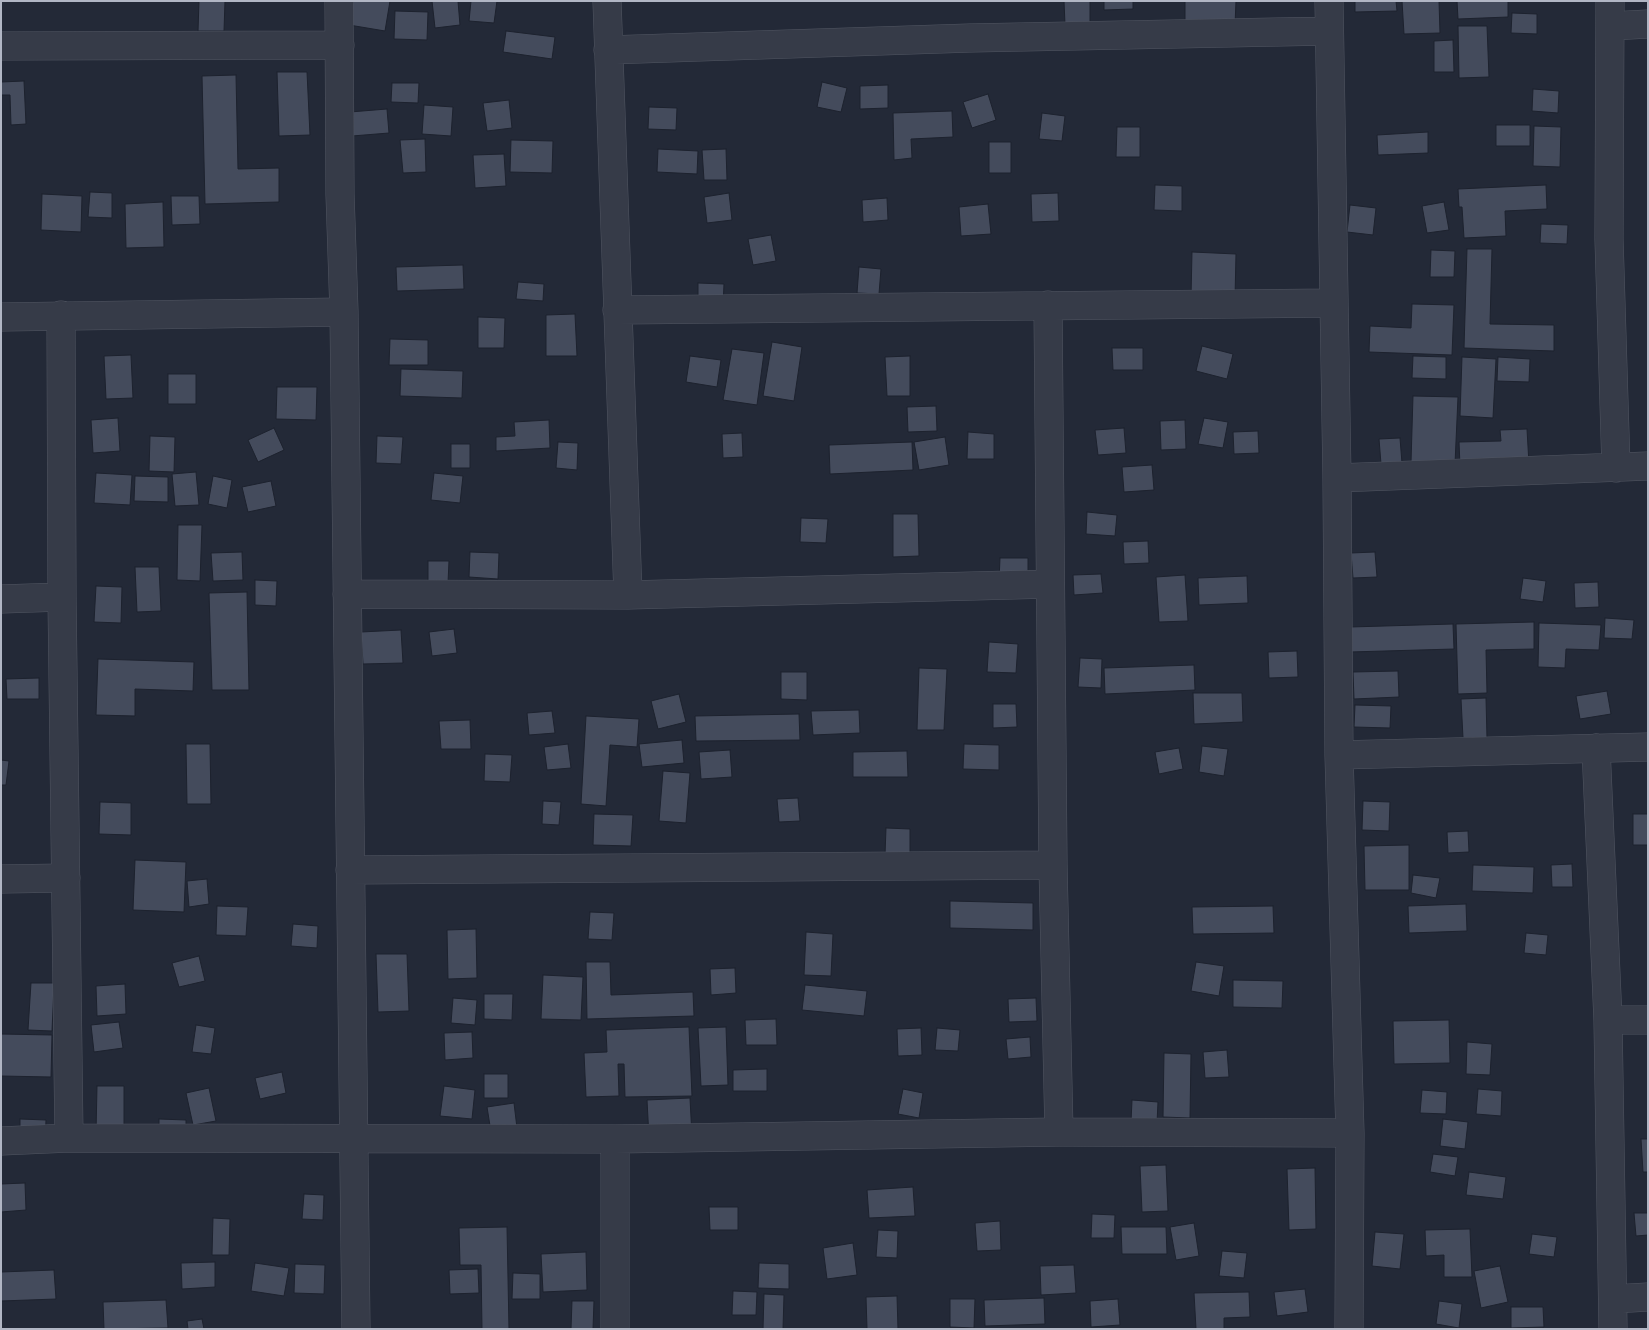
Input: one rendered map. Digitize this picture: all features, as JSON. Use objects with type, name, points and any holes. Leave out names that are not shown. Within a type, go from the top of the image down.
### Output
[{"type":"street","points":[[339,1],[356,1329]]},
{"type":"street","points":[[607,1],[628,595]]},
{"type":"street","points":[[1329,1],[1337,478],[1339,756],[1350,1133],[1350,1329]]},
{"type":"street","points":[[1616,468],[1609,239],[1610,14],[1648,24]]},
{"type":"street","points":[[608,50],[970,38],[1329,31]]},
{"type":"street","points":[[1,46],[340,45]]},
{"type":"street","points":[[617,310],[1334,303]]},
{"type":"street","points":[[1048,305],[1053,865],[1059,1132]]},
{"type":"street","points":[[1,317],[344,312]]},
{"type":"street","points":[[61,315],[62,597],[69,1138]]},
{"type":"street","points":[[1337,478],[1648,466]]},
{"type":"street","points":[[347,594],[628,595],[1050,584]]},
{"type":"street","points":[[1,599],[62,597]]},
{"type":"street","points":[[1339,756],[1648,747]]},
{"type":"street","points":[[1596,748],[1608,1020],[1613,1329]]},
{"type":"street","points":[[350,870],[1053,865]]},
{"type":"street","points":[[1,879],[66,878]]},
{"type":"street","points":[[1608,1020],[1648,1020]]},
{"type":"street","points":[[1,1141],[69,1138],[615,1140],[1059,1132],[1350,1133]]},
{"type":"street","points":[[614,1329],[615,1140]]},
{"type":"street","points":[[1613,1299],[1648,1297]]},
{"type":"building","points":[[199,1],[225,1],[224,31],[198,31]]},
{"type":"building","points":[[353,1],[390,1],[385,31],[349,25]]},
{"type":"building","points":[[432,1],[458,1],[460,25],[435,28]]},
{"type":"building","points":[[471,1],[497,1],[494,23],[469,21]]},
{"type":"building","points":[[1064,1],[1090,1],[1090,25],[1065,25]]},
{"type":"building","points":[[1104,1],[1133,1],[1133,9],[1104,10]]},
{"type":"building","points":[[1185,1],[1236,1],[1235,25],[1185,23]]},
{"type":"building","points":[[1355,1],[1396,1],[1397,11],[1355,12]]},
{"type":"building","points":[[1402,1],[1439,1],[1440,33],[1404,34]]},
{"type":"building","points":[[1457,1],[1508,1],[1508,17],[1458,19]]},
{"type":"building","points":[[395,11],[428,12],[427,40],[394,39]]},
{"type":"building","points":[[1512,13],[1537,14],[1537,34],[1511,33]]},
{"type":"building","points":[[1458,26],[1487,26],[1489,77],[1459,78]]},
{"type":"building","points":[[506,31],[555,37],[552,59],[503,52]]},
{"type":"building","points":[[1453,40],[1454,72],[1434,72],[1434,41]]},
{"type":"building","points":[[277,72],[307,72],[310,135],[279,136]]},
{"type":"building","points":[[236,75],[238,169],[279,168],[279,202],[205,204],[202,76]]},
{"type":"building","points":[[24,81],[26,124],[11,125],[10,95],[1,95],[1,82]]},
{"type":"building","points":[[822,82],[847,88],[841,112],[817,107]]},
{"type":"building","points":[[392,83],[419,83],[418,103],[391,102]]},
{"type":"building","points":[[888,85],[888,108],[860,109],[860,86]]},
{"type":"building","points":[[1533,89],[1559,91],[1558,113],[1532,111]]},
{"type":"building","points":[[988,94],[996,120],[972,128],[963,102]]},
{"type":"building","points":[[509,100],[512,128],[487,131],[483,103]]},
{"type":"building","points":[[424,105],[453,107],[451,136],[422,134]]},
{"type":"building","points":[[649,107],[677,108],[676,130],[648,129]]},
{"type":"building","points":[[387,109],[389,133],[352,136],[350,112]]},
{"type":"building","points":[[952,111],[953,137],[911,139],[912,158],[894,160],[893,113]]},
{"type":"building","points":[[1042,113],[1065,116],[1062,141],[1039,139]]},
{"type":"building","points":[[1496,125],[1530,125],[1530,146],[1496,146]]},
{"type":"building","points":[[1534,126],[1561,127],[1560,167],[1533,166]]},
{"type":"building","points":[[1117,127],[1140,127],[1140,157],[1116,157]]},
{"type":"building","points":[[1428,132],[1428,153],[1378,155],[1377,135]]},
{"type":"building","points":[[425,139],[426,172],[403,173],[400,140]]},
{"type":"building","points":[[511,140],[553,141],[552,173],[510,172]]},
{"type":"building","points":[[989,142],[1011,142],[1011,173],[989,173]]},
{"type":"building","points":[[658,149],[698,151],[697,174],[657,172]]},
{"type":"building","points":[[726,149],[727,180],[704,180],[702,150]]},
{"type":"building","points":[[504,154],[506,186],[475,188],[473,155]]},
{"type":"building","points":[[1155,185],[1182,186],[1182,211],[1154,210]]},
{"type":"building","points":[[1546,185],[1547,209],[1505,211],[1506,236],[1464,238],[1462,207],[1459,207],[1458,189]]},
{"type":"building","points":[[90,192],[112,193],[112,218],[88,217]]},
{"type":"building","points":[[729,193],[732,220],[707,223],[704,197]]},
{"type":"building","points":[[1058,193],[1059,221],[1032,222],[1031,194]]},
{"type":"building","points":[[42,194],[82,196],[81,232],[41,230]]},
{"type":"building","points":[[171,196],[199,196],[200,224],[172,225]]},
{"type":"building","points":[[887,198],[888,220],[863,222],[862,200]]},
{"type":"building","points":[[163,202],[164,247],[126,248],[125,204]]},
{"type":"building","points":[[1444,202],[1449,230],[1427,233],[1422,206]]},
{"type":"building","points":[[988,204],[991,234],[961,236],[959,207]]},
{"type":"building","points":[[1350,205],[1376,208],[1373,235],[1347,232]]},
{"type":"building","points":[[1541,224],[1568,225],[1567,244],[1540,243]]},
{"type":"building","points":[[771,235],[776,261],[753,265],[748,239]]},
{"type":"building","points":[[1467,249],[1492,249],[1490,324],[1554,325],[1554,351],[1464,348]]},
{"type":"building","points":[[1431,250],[1455,251],[1454,277],[1430,277]]},
{"type":"building","points":[[1192,252],[1236,254],[1235,298],[1191,297]]},
{"type":"building","points":[[463,265],[464,289],[397,291],[396,267]]},
{"type":"building","points":[[859,267],[881,269],[879,294],[857,293]]},
{"type":"building","points":[[518,282],[544,284],[543,301],[516,299]]},
{"type":"building","points":[[698,283],[724,284],[723,307],[698,306]]},
{"type":"building","points":[[1412,304],[1454,305],[1452,355],[1369,352],[1370,326],[1411,328]]},
{"type":"building","points":[[575,314],[577,356],[546,356],[546,315]]},
{"type":"building","points":[[478,317],[505,318],[504,348],[478,348]]},
{"type":"building","points":[[390,339],[428,340],[428,365],[389,365]]},
{"type":"building","points":[[772,342],[802,347],[794,401],[763,396]]},
{"type":"building","points":[[1202,346],[1233,354],[1227,379],[1196,371]]},
{"type":"building","points":[[1112,348],[1143,348],[1143,370],[1113,370]]},
{"type":"building","points":[[732,349],[764,353],[757,405],[723,400]]},
{"type":"building","points":[[131,355],[133,398],[106,399],[104,356]]},
{"type":"building","points":[[690,356],[721,360],[717,387],[686,382]]},
{"type":"building","points":[[910,356],[910,396],[887,396],[885,357]]},
{"type":"building","points":[[1413,356],[1446,357],[1446,379],[1412,378]]},
{"type":"building","points":[[1462,357],[1496,359],[1493,418],[1460,416]]},
{"type":"building","points":[[1498,357],[1530,359],[1529,382],[1497,381]]},
{"type":"building","points":[[401,369],[463,371],[462,398],[400,396]]},
{"type":"building","points":[[168,374],[196,374],[196,404],[168,404]]},
{"type":"building","points":[[277,387],[317,387],[316,420],[276,419]]},
{"type":"building","points":[[1413,396],[1458,397],[1455,464],[1411,462]]},
{"type":"building","points":[[936,406],[937,431],[908,432],[907,407]]},
{"type":"building","points":[[118,418],[120,451],[93,453],[91,420]]},
{"type":"building","points":[[1204,418],[1228,422],[1223,448],[1198,444]]},
{"type":"building","points":[[549,420],[550,448],[496,451],[496,437],[515,436],[514,422]]},
{"type":"building","points":[[1185,420],[1186,449],[1161,450],[1160,421]]},
{"type":"building","points":[[274,428],[284,450],[258,462],[248,440]]},
{"type":"building","points":[[1124,428],[1126,453],[1098,455],[1095,430]]},
{"type":"building","points":[[1527,429],[1529,464],[1460,466],[1459,442],[1501,441],[1500,430]]},
{"type":"building","points":[[1258,431],[1259,453],[1234,454],[1233,432]]},
{"type":"building","points":[[968,432],[994,434],[994,459],[967,459]]},
{"type":"building","points":[[742,433],[743,457],[723,458],[722,434]]},
{"type":"building","points":[[150,436],[175,437],[174,472],[149,471]]},
{"type":"building","points":[[377,436],[403,437],[401,464],[376,463]]},
{"type":"building","points":[[945,437],[949,465],[919,470],[914,442]]},
{"type":"building","points":[[1400,438],[1402,463],[1381,464],[1379,439]]},
{"type":"building","points":[[558,442],[578,443],[577,470],[556,468]]},
{"type":"building","points":[[912,442],[913,470],[830,474],[829,445]]},
{"type":"building","points":[[451,444],[470,444],[470,468],[451,468]]},
{"type":"building","points":[[1152,465],[1154,490],[1124,492],[1122,467]]},
{"type":"building","points":[[196,472],[199,505],[175,506],[172,474]]},
{"type":"building","points":[[96,473],[132,475],[130,505],[94,503]]},
{"type":"building","points":[[434,473],[463,476],[460,503],[431,500]]},
{"type":"building","points":[[135,476],[168,477],[168,502],[134,501]]},
{"type":"building","points":[[213,476],[232,480],[227,508],[208,504]]},
{"type":"building","points":[[271,481],[276,506],[248,512],[242,487]]},
{"type":"building","points":[[1087,512],[1117,515],[1115,536],[1086,534]]},
{"type":"building","points":[[893,514],[918,514],[919,556],[893,557]]},
{"type":"building","points":[[801,518],[828,519],[826,543],[800,542]]},
{"type":"building","points":[[178,525],[202,525],[200,581],[177,580]]},
{"type":"building","points":[[1148,541],[1149,563],[1124,564],[1123,542]]},
{"type":"building","points":[[242,552],[243,580],[213,581],[211,553]]},
{"type":"building","points":[[470,552],[499,553],[498,579],[469,577]]},
{"type":"building","points":[[1375,552],[1377,577],[1353,578],[1351,553]]},
{"type":"building","points":[[1000,558],[1028,558],[1028,582],[999,581]]},
{"type":"building","points":[[428,561],[449,561],[448,583],[428,583]]},
{"type":"building","points":[[135,567],[159,567],[161,611],[137,612]]},
{"type":"building","points":[[1101,574],[1103,593],[1074,595],[1073,575]]},
{"type":"building","points":[[1185,575],[1188,621],[1159,622],[1156,577]]},
{"type":"building","points":[[1247,576],[1248,603],[1199,605],[1198,578]]},
{"type":"building","points":[[1523,578],[1546,581],[1543,602],[1520,599]]},
{"type":"building","points":[[255,580],[277,581],[276,606],[255,605]]},
{"type":"building","points":[[1598,582],[1599,607],[1575,608],[1574,583]]},
{"type":"building","points":[[96,586],[122,587],[121,623],[94,622]]},
{"type":"building","points":[[247,592],[249,690],[212,690],[209,593]]},
{"type":"building","points":[[1605,618],[1634,620],[1632,639],[1604,638]]},
{"type":"building","points":[[1534,622],[1534,649],[1486,650],[1487,693],[1458,694],[1456,624]]},
{"type":"building","points":[[1539,623],[1601,625],[1599,650],[1566,649],[1565,668],[1538,667]]},
{"type":"building","points":[[1453,624],[1454,649],[1350,652],[1350,627]]},
{"type":"building","points":[[454,629],[457,653],[432,656],[429,632]]},
{"type":"building","points":[[401,630],[403,663],[363,664],[361,632]]},
{"type":"building","points":[[989,642],[1018,644],[1016,673],[987,672]]},
{"type":"building","points":[[1297,651],[1298,677],[1269,678],[1268,652]]},
{"type":"building","points":[[1080,658],[1102,659],[1101,688],[1078,687]]},
{"type":"building","points":[[98,659],[194,662],[193,691],[135,689],[135,716],[96,715]]},
{"type":"building","points":[[1194,665],[1195,690],[1105,694],[1104,668]]},
{"type":"building","points":[[919,668],[947,669],[944,730],[917,730]]},
{"type":"building","points":[[1398,671],[1399,697],[1354,699],[1353,672]]},
{"type":"building","points":[[781,672],[807,672],[807,700],[781,699]]},
{"type":"building","points":[[39,678],[39,699],[7,699],[6,679]]},
{"type":"building","points":[[1607,691],[1611,714],[1580,719],[1576,696]]},
{"type":"building","points":[[1193,693],[1242,693],[1243,722],[1194,724]]},
{"type":"building","points":[[679,694],[686,722],[658,729],[651,701]]},
{"type":"building","points":[[1486,698],[1487,738],[1463,738],[1461,699]]},
{"type":"building","points":[[993,704],[1016,704],[1017,727],[993,728]]},
{"type":"building","points":[[1355,705],[1391,706],[1390,728],[1354,727]]},
{"type":"building","points":[[859,710],[860,733],[813,735],[811,711]]},
{"type":"building","points":[[552,711],[555,733],[529,735],[527,713]]},
{"type":"building","points":[[799,714],[800,740],[696,741],[695,716]]},
{"type":"building","points":[[586,716],[639,719],[637,747],[610,745],[606,806],[581,804]]},
{"type":"building","points":[[470,720],[471,749],[441,749],[439,721]]},
{"type":"building","points":[[682,740],[684,763],[642,767],[639,744]]},
{"type":"building","points":[[186,744],[210,744],[211,804],[187,804]]},
{"type":"building","points":[[568,744],[571,768],[547,770],[544,747]]},
{"type":"building","points":[[964,744],[999,745],[999,770],[963,769]]},
{"type":"building","points":[[1202,746],[1228,749],[1224,776],[1199,772]]},
{"type":"building","points":[[1179,748],[1183,769],[1159,774],[1155,752]]},
{"type":"building","points":[[730,750],[732,777],[701,779],[699,752]]},
{"type":"building","points":[[907,751],[908,777],[853,777],[853,752]]},
{"type":"building","points":[[485,754],[512,755],[510,782],[484,781]]},
{"type":"building","points":[[1,760],[9,761],[6,785],[1,785]]},
{"type":"building","points":[[663,771],[690,773],[686,823],[659,821]]},
{"type":"building","points":[[798,798],[800,821],[779,822],[777,799]]},
{"type":"building","points":[[543,801],[561,802],[559,825],[542,824]]},
{"type":"building","points":[[1363,801],[1390,802],[1389,831],[1362,830]]},
{"type":"building","points":[[100,802],[131,803],[131,835],[99,834]]},
{"type":"building","points":[[594,814],[633,815],[631,846],[593,845]]},
{"type":"building","points":[[1633,814],[1648,814],[1648,845],[1633,845]]},
{"type":"building","points":[[886,828],[910,829],[910,856],[885,855]]},
{"type":"building","points":[[1468,831],[1469,852],[1448,853],[1447,832]]},
{"type":"building","points":[[1409,845],[1409,890],[1365,890],[1364,846]]},
{"type":"building","points":[[135,860],[186,862],[184,912],[133,910]]},
{"type":"building","points":[[1572,864],[1573,887],[1552,887],[1551,865]]},
{"type":"building","points":[[1473,865],[1534,867],[1533,893],[1472,891]]},
{"type":"building","points":[[1413,875],[1440,878],[1436,898],[1411,893]]},
{"type":"building","points":[[207,879],[209,904],[189,907],[187,881]]},
{"type":"building","points":[[950,901],[1033,903],[1033,930],[950,928]]},
{"type":"building","points":[[1466,904],[1467,931],[1409,933],[1408,906]]},
{"type":"building","points":[[217,906],[248,907],[246,936],[216,935]]},
{"type":"building","points":[[1273,906],[1274,933],[1193,934],[1192,907]]},
{"type":"building","points":[[590,912],[614,913],[612,940],[588,939]]},
{"type":"building","points":[[293,924],[318,926],[317,948],[291,946]]},
{"type":"building","points":[[476,929],[477,978],[448,979],[447,930]]},
{"type":"building","points":[[806,932],[833,934],[831,976],[804,975]]},
{"type":"building","points":[[1526,933],[1548,935],[1546,955],[1524,953]]},
{"type":"building","points":[[376,954],[407,954],[409,1011],[378,1012]]},
{"type":"building","points":[[199,956],[205,981],[179,987],[172,963]]},
{"type":"building","points":[[586,962],[610,962],[611,995],[693,992],[694,1016],[587,1019]]},
{"type":"building","points":[[1196,962],[1224,966],[1219,996],[1191,991]]},
{"type":"building","points":[[735,968],[736,993],[711,995],[710,969]]},
{"type":"building","points":[[543,975],[583,977],[581,1020],[541,1019]]},
{"type":"building","points":[[1233,980],[1283,981],[1282,1008],[1233,1007]]},
{"type":"building","points":[[31,983],[54,983],[52,1031],[28,1030]]},
{"type":"building","points":[[125,984],[126,1014],[97,1016],[96,986]]},
{"type":"building","points":[[805,985],[867,991],[864,1016],[802,1010]]},
{"type":"building","points":[[484,994],[513,994],[512,1020],[484,1019]]},
{"type":"building","points":[[453,998],[477,1000],[475,1025],[451,1023]]},
{"type":"building","points":[[1036,998],[1037,1021],[1009,1022],[1008,999]]},
{"type":"building","points":[[776,1019],[777,1045],[746,1045],[745,1020]]},
{"type":"building","points":[[1449,1020],[1450,1063],[1394,1064],[1393,1021]]},
{"type":"building","points":[[119,1022],[123,1048],[94,1052],[91,1025]]},
{"type":"building","points":[[196,1025],[215,1028],[211,1054],[192,1052]]},
{"type":"building","points":[[689,1027],[692,1096],[625,1097],[624,1064],[618,1064],[619,1096],[586,1097],[584,1053],[607,1052],[606,1030]]},
{"type":"building","points":[[726,1027],[728,1085],[701,1086],[698,1028]]},
{"type":"building","points":[[921,1028],[922,1055],[898,1056],[897,1029]]},
{"type":"building","points":[[937,1028],[960,1030],[958,1051],[935,1050]]},
{"type":"building","points":[[472,1032],[473,1058],[445,1060],[444,1033]]},
{"type":"building","points":[[1,1034],[52,1035],[51,1077],[1,1076]]},
{"type":"building","points":[[1030,1037],[1031,1057],[1008,1059],[1006,1039]]},
{"type":"building","points":[[1467,1042],[1492,1044],[1490,1075],[1466,1074]]},
{"type":"building","points":[[1227,1050],[1229,1077],[1205,1078],[1203,1052]]},
{"type":"building","points":[[1164,1053],[1191,1054],[1190,1118],[1163,1117]]},
{"type":"building","points":[[767,1069],[767,1091],[733,1091],[733,1070]]},
{"type":"building","points":[[282,1072],[286,1093],[260,1099],[255,1078]]},
{"type":"building","points":[[484,1074],[508,1074],[508,1098],[484,1098]]},
{"type":"building","points":[[97,1086],[124,1086],[124,1134],[96,1133]]},
{"type":"building","points":[[444,1086],[475,1090],[472,1119],[440,1116]]},
{"type":"building","points":[[209,1088],[216,1121],[193,1125],[186,1093]]},
{"type":"building","points":[[903,1089],[923,1093],[919,1118],[898,1114]]},
{"type":"building","points":[[1478,1089],[1502,1091],[1501,1116],[1476,1114]]},
{"type":"building","points":[[1422,1090],[1447,1092],[1446,1114],[1420,1113]]},
{"type":"building","points":[[690,1098],[692,1136],[649,1138],[647,1100]]},
{"type":"building","points":[[1132,1100],[1158,1102],[1157,1123],[1131,1122]]},
{"type":"building","points":[[514,1103],[517,1128],[491,1132],[487,1107]]},
{"type":"building","points":[[20,1119],[46,1120],[45,1144],[20,1143]]},
{"type":"building","points":[[159,1119],[186,1120],[186,1142],[159,1141]]},
{"type":"building","points":[[1443,1119],[1468,1122],[1465,1149],[1440,1146]]},
{"type":"building","points":[[1641,1139],[1648,1139],[1648,1172],[1643,1172]]},
{"type":"building","points":[[1433,1154],[1458,1157],[1455,1176],[1430,1172]]},
{"type":"building","points":[[1166,1165],[1168,1211],[1142,1212],[1140,1166]]},
{"type":"building","points":[[1315,1168],[1316,1229],[1289,1230],[1287,1169]]},
{"type":"building","points":[[1469,1172],[1506,1177],[1503,1199],[1466,1195]]},
{"type":"building","points":[[25,1183],[26,1210],[1,1212],[1,1184]]},
{"type":"building","points":[[913,1187],[915,1216],[869,1218],[867,1190]]},
{"type":"building","points":[[304,1194],[324,1195],[323,1220],[302,1219]]},
{"type":"building","points":[[709,1207],[738,1207],[738,1230],[710,1230]]},
{"type":"building","points":[[1634,1213],[1648,1213],[1648,1235],[1636,1236]]},
{"type":"building","points":[[1092,1214],[1115,1215],[1114,1238],[1091,1238]]},
{"type":"building","points":[[213,1218],[230,1219],[229,1255],[212,1255]]},
{"type":"building","points":[[1000,1221],[1001,1250],[977,1251],[975,1223]]},
{"type":"building","points":[[1194,1223],[1199,1256],[1176,1260],[1170,1227]]},
{"type":"building","points":[[507,1227],[509,1329],[482,1329],[481,1265],[460,1265],[459,1228]]},
{"type":"building","points":[[1121,1227],[1166,1227],[1167,1254],[1122,1254]]},
{"type":"building","points":[[1470,1229],[1472,1277],[1444,1277],[1444,1255],[1426,1256],[1425,1230]]},
{"type":"building","points":[[878,1230],[898,1231],[897,1258],[876,1257]]},
{"type":"building","points":[[1375,1232],[1404,1234],[1400,1269],[1372,1266]]},
{"type":"building","points":[[1532,1234],[1557,1237],[1554,1257],[1529,1254]]},
{"type":"building","points":[[853,1243],[857,1275],[827,1279],[823,1248]]},
{"type":"building","points":[[1222,1251],[1247,1253],[1244,1278],[1219,1276]]},
{"type":"building","points":[[586,1252],[587,1290],[543,1292],[541,1254]]},
{"type":"building","points":[[215,1262],[215,1287],[182,1289],[181,1263]]},
{"type":"building","points":[[255,1263],[289,1268],[284,1296],[251,1291]]},
{"type":"building","points":[[759,1263],[789,1264],[789,1289],[758,1288]]},
{"type":"building","points":[[295,1264],[325,1265],[324,1294],[294,1293]]},
{"type":"building","points":[[1074,1265],[1076,1293],[1041,1295],[1040,1266]]},
{"type":"building","points":[[1500,1266],[1508,1302],[1481,1308],[1474,1271]]},
{"type":"building","points":[[478,1269],[479,1293],[450,1294],[449,1270]]},
{"type":"building","points":[[54,1270],[56,1299],[1,1301],[1,1272]]},
{"type":"building","points":[[513,1273],[540,1274],[540,1299],[512,1299]]},
{"type":"building","points":[[1305,1289],[1308,1312],[1277,1316],[1274,1292]]},
{"type":"building","points":[[733,1291],[757,1292],[756,1315],[732,1315]]},
{"type":"building","points":[[1249,1292],[1250,1317],[1224,1318],[1224,1329],[1196,1329],[1194,1293]]},
{"type":"building","points":[[764,1294],[784,1295],[783,1329],[763,1329]]},
{"type":"building","points":[[897,1296],[898,1329],[867,1329],[866,1297]]},
{"type":"building","points":[[1044,1298],[1045,1324],[985,1326],[984,1300]]},
{"type":"building","points":[[950,1299],[975,1299],[974,1328],[950,1327]]},
{"type":"building","points":[[1118,1299],[1120,1325],[1091,1327],[1090,1301]]},
{"type":"building","points":[[166,1300],[168,1328],[104,1329],[103,1302]]},
{"type":"building","points":[[572,1301],[594,1301],[593,1329],[571,1329]]},
{"type":"building","points":[[1439,1301],[1462,1304],[1459,1328],[1436,1324]]},
{"type":"building","points":[[1511,1307],[1543,1307],[1544,1327],[1511,1328]]},
{"type":"building","points":[[202,1319],[204,1329],[188,1329],[187,1321]]}]
